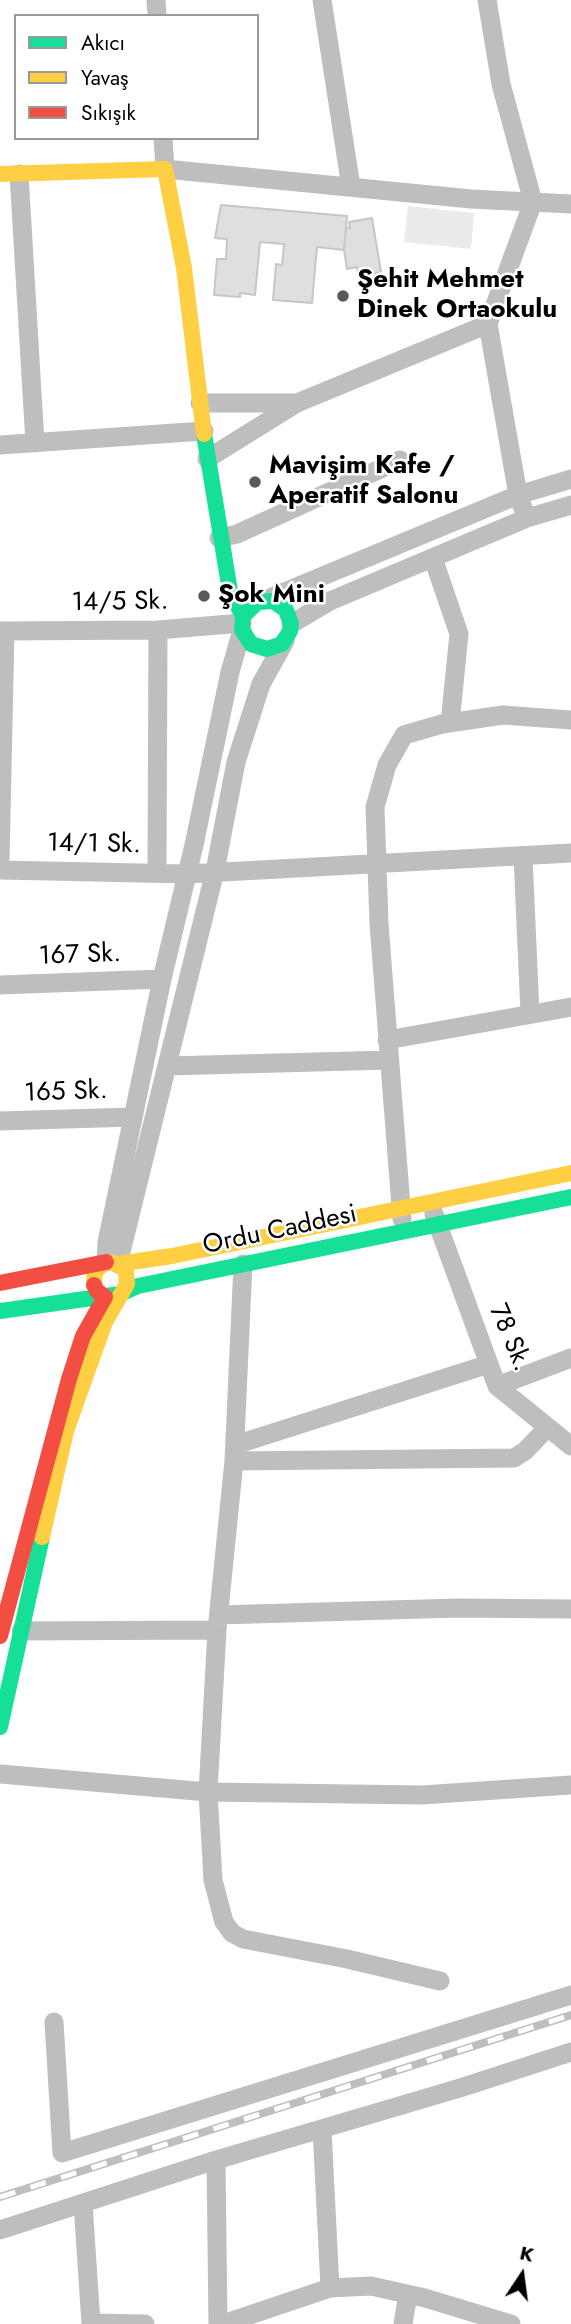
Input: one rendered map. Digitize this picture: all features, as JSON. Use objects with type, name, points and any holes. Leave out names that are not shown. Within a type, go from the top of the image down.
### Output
[{"type":"main road","points":[[9,174],[165,169],[184,268],[207,459],[230,591],[242,623],[251,644],[267,649],[282,644],[289,631],[286,610],[280,604],[265,600],[252,605],[242,623]]},
{"type":"main road","name":"Ordu Caddesi","points":[[0,1283],[172,1255],[571,1173]]},
{"type":"main road","name":"Ordu Caddesi","points":[[0,1311],[117,1293],[138,1286],[571,1196]]},
{"type":"main road","points":[[0,1636],[83,1336],[117,1293],[128,1278],[123,1267],[112,1263],[98,1266],[93,1277],[97,1291],[117,1293]]},
{"type":"main road","points":[[0,1727],[66,1431],[117,1293]]},
{"type":"street","points":[[322,0],[351,187]]},
{"type":"street","points":[[486,0],[501,84],[533,202],[488,324],[518,495],[527,518]]},
{"type":"street","points":[[163,140],[165,169],[571,204]]},
{"type":"street","points":[[9,174],[35,443]]},
{"type":"street","points":[[207,459],[297,403],[488,324]]},
{"type":"street","points":[[200,403],[297,403]]},
{"type":"street","points":[[0,445],[204,431]]},
{"type":"street","points":[[219,538],[237,534],[400,460]]},
{"type":"street","points":[[265,600],[518,495],[571,479]]},
{"type":"street","points":[[112,1263],[167,1066],[215,871],[236,762],[261,684],[289,631],[330,601],[527,518],[571,505]]},
{"type":"street","points":[[433,558],[459,634],[450,723]]},
{"type":"street","points":[[112,1263],[107,1242],[162,979],[242,623]]},
{"type":"street","name":"14/5 Sk.","points":[[2,631],[159,630],[242,623]]},
{"type":"street","points":[[157,873],[159,630]]},
{"type":"street","points":[[0,862],[2,631]]},
{"type":"street","points":[[404,1230],[399,1208],[377,863],[375,807],[387,765],[404,735],[450,723],[503,715],[571,720]]},
{"type":"street","name":"14/1 Sk.","points":[[0,870],[187,874],[571,853]]},
{"type":"street","points":[[523,856],[530,1014]]},
{"type":"street","name":"167 Sk.","points":[[0,985],[162,979]]},
{"type":"street","points":[[387,1040],[571,1007]]},
{"type":"street","points":[[167,1066],[389,1060]]},
{"type":"street","name":"165 Sk.","points":[[0,1121],[133,1117]]},
{"type":"street","name":"78 Sk.","points":[[431,1201],[436,1224],[497,1386],[571,1446]]},
{"type":"street","points":[[243,1264],[234,1453],[218,1622],[208,1792],[213,1880],[224,1922],[232,1933],[243,1939],[347,1959],[440,1981]]},
{"type":"street","points":[[497,1386],[571,1358]]},
{"type":"street","points":[[234,1453],[489,1364]]},
{"type":"street","points":[[234,1453],[514,1458],[525,1451],[548,1427]]},
{"type":"street","points":[[21,1631],[458,1608],[571,1608]]},
{"type":"street","points":[[0,1774],[208,1792],[422,1795],[571,1785]]},
{"type":"street","points":[[54,2022],[62,2153],[571,1995]]},
{"type":"street","points":[[0,2230],[216,2160],[571,2052]]},
{"type":"street","points":[[322,2129],[330,2288]]},
{"type":"street","points":[[216,2160],[221,2324],[330,2288],[371,2286],[511,2324]]},
{"type":"street","points":[[83,2203],[91,2323],[145,2324]]},
{"type":"street","points":[[403,2324],[408,2294]]},
{"type":"shaded area","points":[[408,206],[474,213],[471,249],[404,242]]},
{"type":"building","points":[[221,205],[347,216],[344,250],[317,247],[312,303],[273,300],[276,264],[282,265],[284,244],[260,242],[255,295],[214,295],[217,259],[226,259],[227,239],[215,238]]},
{"type":"building","points":[[372,218],[381,272],[358,276],[357,267],[347,269],[344,250],[346,228],[350,228],[349,222]]},
{"type":"railway","points":[[0,2197],[571,2015]]},
{"type":"traffic: fast","points":[[204,434],[230,591],[243,616],[242,630],[251,644],[267,649],[282,644],[290,631],[291,624],[286,610],[273,601],[258,602],[243,616]]},
{"type":"traffic: fast","points":[[0,1311],[120,1294],[138,1286],[571,1197]]},
{"type":"traffic: fast","points":[[0,1727],[42,1537]]},
{"type":"traffic: slow","points":[[0,174],[165,169],[184,268],[204,434]]},
{"type":"traffic: slow","points":[[118,1264],[172,1256],[571,1173]]},
{"type":"traffic: slow","points":[[42,1537],[66,1431],[105,1322],[127,1284],[126,1271],[118,1264],[106,1262],[95,1271],[94,1285]]},
{"type":"traffic: jam","points":[[0,1283],[106,1262]]},
{"type":"traffic: jam","points":[[0,1636],[69,1379],[83,1336],[105,1297],[94,1285]]},
{"type":"place","name":"Şehit Mehmet Dinek Ortaokulu","points":[[343,296]]},
{"type":"place","name":"Mavişim Kafe / Aperatif Salonu","points":[[255,482]]},
{"type":"place","name":"Şok Mini","points":[[204,596]]}]
